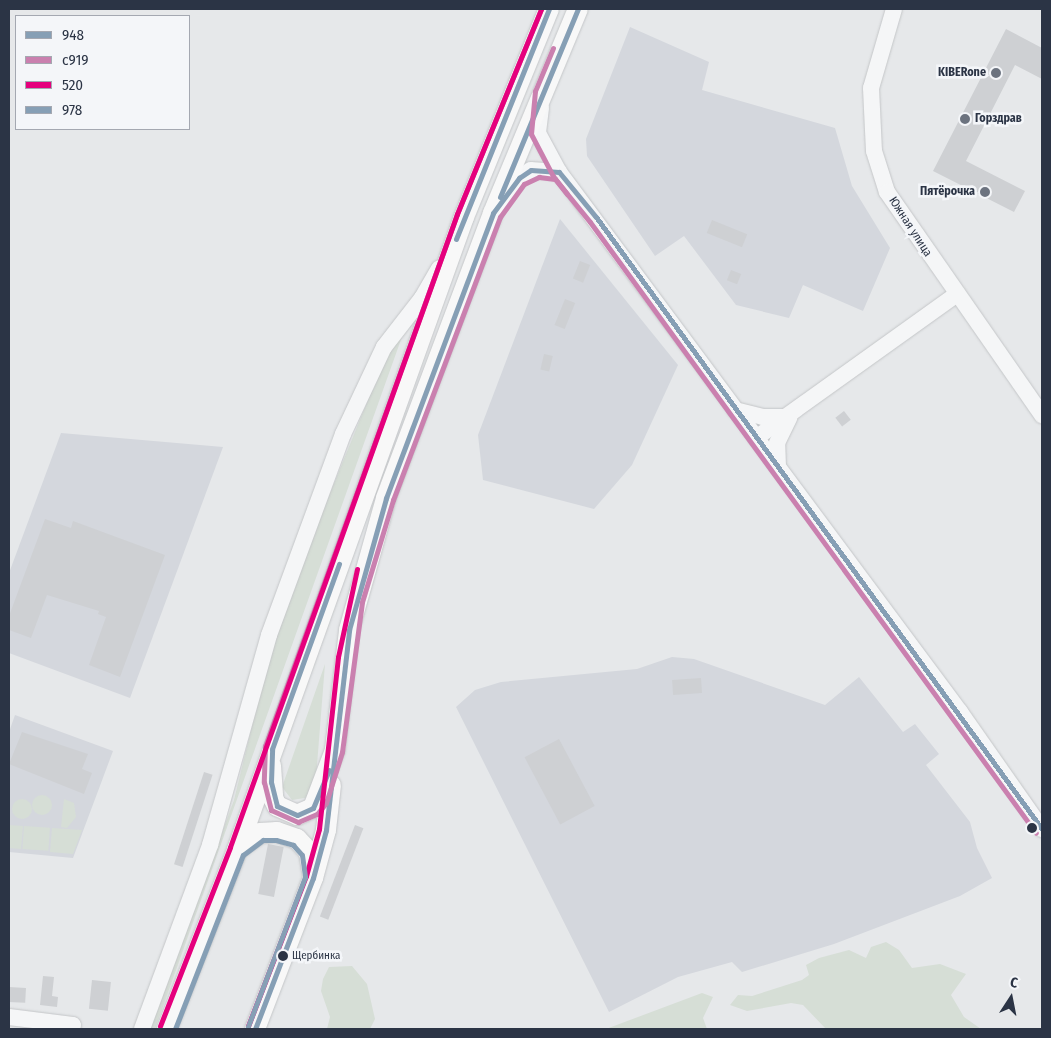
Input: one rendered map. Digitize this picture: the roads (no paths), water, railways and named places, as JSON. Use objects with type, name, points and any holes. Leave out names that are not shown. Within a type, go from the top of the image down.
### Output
[{"type":"main road","points":[[167,1029],[237,850],[464,217],[549,9]]},
{"type":"main road","points":[[255,1029],[313,878],[326,830],[349,630],[371,546],[494,214],[578,9]]},
{"type":"main road","points":[[272,749],[273,798],[283,811],[297,815],[313,808],[319,800],[335,750]]},
{"type":"main road","points":[[237,850],[260,833],[277,832],[291,837],[309,852],[313,878]]},
{"type":"street","name":"Южная улица","points":[[894,9],[871,88],[874,151],[892,203],[1042,415]]},
{"type":"street","points":[[542,93],[538,133],[559,172],[960,712],[1042,830]]},
{"type":"street","points":[[494,214],[525,173],[538,169],[559,172]]},
{"type":"street","points":[[142,1029],[210,845],[269,635],[343,434],[373,367],[422,298],[464,217]]},
{"type":"street","points":[[928,315],[938,291],[936,266]]},
{"type":"street","points":[[756,438],[789,417],[956,295]]},
{"type":"street","points":[[928,315],[952,313],[974,319]]},
{"type":"street","points":[[735,410],[763,417],[789,417]]},
{"type":"street","points":[[778,467],[777,443],[789,417]]},
{"type":"street","points":[[9,1017],[72,1027]]},
{"type":"place","name":"KIBERone","points":[[996,73]]},
{"type":"place","name":"Горздрав","points":[[965,119]]},
{"type":"place","name":"Пятёрочка","points":[[985,192]]},
{"type":"place","name":"Щербинка","points":[[283,956]]}]
